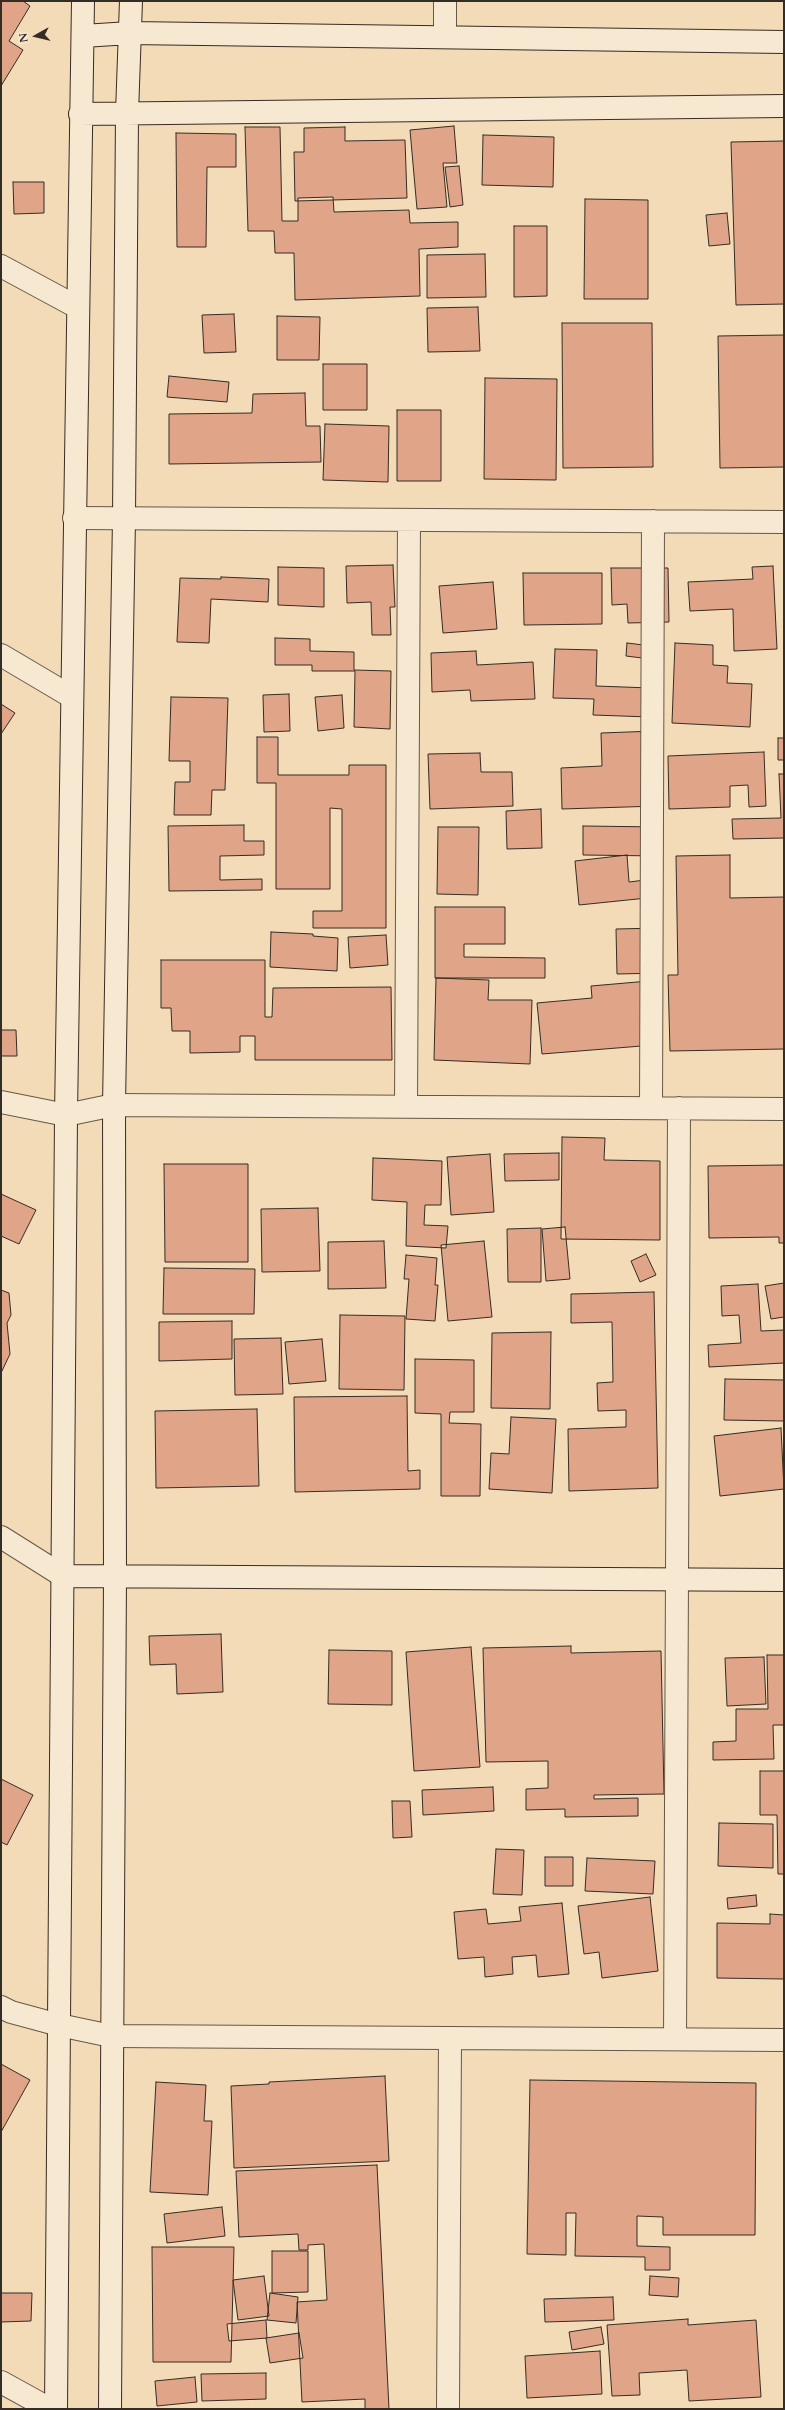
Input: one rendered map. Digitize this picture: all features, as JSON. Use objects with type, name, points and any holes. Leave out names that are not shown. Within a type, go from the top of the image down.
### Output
[{"type":"main road","points":[[56,2409],[66,1115],[77,307],[83,1]]},
{"type":"main road","points":[[110,2409],[111,2036],[115,1577],[114,1105],[124,518],[127,113],[131,1]]},
{"type":"main road","points":[[445,1],[445,37]]},
{"type":"main road","points":[[83,36],[130,32],[784,42]]},
{"type":"main road","points":[[80,114],[784,106]]},
{"type":"main road","points":[[1,266],[77,307]]},
{"type":"main road","points":[[74,518],[784,522]]},
{"type":"main road","points":[[406,1106],[409,520]]},
{"type":"main road","points":[[651,1108],[653,521]]},
{"type":"main road","points":[[1,655],[72,697]]},
{"type":"main road","points":[[1,1102],[66,1115],[114,1105],[784,1109]]},
{"type":"main road","points":[[675,2039],[679,1108]]},
{"type":"main road","points":[[1,1537],[63,1576],[784,1580]]},
{"type":"main road","points":[[1,2007],[11,2012],[59,2025],[111,2036],[784,2040]]},
{"type":"main road","points":[[448,2409],[450,2038]]},
{"type":"main road","points":[[1,2382],[50,2409]]},
{"type":"building","points":[[1,1],[23,1],[30,6],[9,41],[23,50],[1,86]]},
{"type":"building","points":[[454,126],[457,163],[443,163],[447,207],[417,209],[410,130]]},
{"type":"building","points":[[245,127],[280,127],[282,221],[298,221],[298,198],[333,197],[334,212],[409,210],[410,223],[458,222],[458,247],[419,249],[420,296],[295,300],[294,253],[275,253],[274,231],[248,231]]},
{"type":"building","points":[[345,127],[345,141],[405,140],[407,198],[295,201],[294,152],[304,152],[304,128]]},
{"type":"building","points":[[176,133],[236,134],[236,167],[207,167],[206,247],[177,247]]},
{"type":"building","points":[[483,135],[554,137],[553,187],[482,185]]},
{"type":"building","points":[[784,141],[784,304],[736,305],[731,142]]},
{"type":"building","points":[[459,166],[463,205],[450,207],[445,167]]},
{"type":"building","points":[[13,182],[44,182],[44,213],[14,214]]},
{"type":"building","points":[[585,199],[648,200],[648,299],[584,299]]},
{"type":"building","points":[[727,213],[730,244],[709,246],[706,215]]},
{"type":"building","points":[[514,226],[547,226],[547,296],[514,297]]},
{"type":"building","points":[[485,254],[486,297],[427,298],[427,255]]},
{"type":"building","points":[[478,307],[480,351],[428,352],[427,308]]},
{"type":"building","points":[[234,314],[236,352],[204,353],[202,315]]},
{"type":"building","points":[[277,316],[320,317],[319,360],[277,360]]},
{"type":"building","points":[[562,323],[652,323],[653,467],[563,468]]},
{"type":"building","points":[[784,335],[784,467],[720,468],[718,336]]},
{"type":"building","points":[[323,364],[367,364],[367,410],[323,410]]},
{"type":"building","points":[[169,376],[229,382],[227,402],[167,397]]},
{"type":"building","points":[[485,378],[557,379],[556,480],[484,479]]},
{"type":"building","points":[[305,393],[306,426],[320,426],[321,462],[169,464],[169,414],[252,413],[253,394]]},
{"type":"building","points":[[397,410],[441,410],[441,481],[397,481]]},
{"type":"building","points":[[325,424],[389,426],[388,482],[323,480]]},
{"type":"building","points":[[393,565],[395,607],[390,607],[391,635],[372,635],[371,602],[347,603],[346,566]]},
{"type":"building","points":[[773,566],[777,649],[734,651],[733,609],[690,611],[688,582],[753,579],[752,567]]},
{"type":"building","points":[[278,567],[324,568],[324,607],[278,605]]},
{"type":"building","points":[[611,568],[668,568],[669,622],[628,623],[627,604],[612,605]]},
{"type":"building","points":[[523,573],[602,573],[602,624],[524,625]]},
{"type":"building","points":[[221,577],[269,579],[268,602],[211,599],[209,643],[177,642],[180,578],[221,579]]},
{"type":"building","points":[[493,582],[497,629],[443,633],[439,586]]},
{"type":"building","points":[[275,638],[310,639],[310,651],[354,652],[354,670],[391,671],[390,729],[354,727],[355,671],[312,671],[312,665],[275,665]]},
{"type":"building","points":[[627,643],[660,647],[658,660],[626,656]]},
{"type":"building","points":[[675,643],[713,645],[713,665],[728,666],[727,683],[752,684],[750,727],[672,723]]},
{"type":"building","points":[[555,649],[597,650],[596,686],[651,688],[650,717],[593,715],[594,699],[553,698]]},
{"type":"building","points":[[476,651],[477,665],[533,662],[535,699],[471,701],[470,690],[432,692],[431,653]]},
{"type":"building","points":[[289,694],[290,731],[264,732],[263,695]]},
{"type":"building","points":[[342,695],[344,728],[318,731],[315,697]]},
{"type":"building","points":[[171,697],[228,698],[225,790],[212,790],[211,815],[174,815],[175,782],[190,782],[190,761],[169,761]]},
{"type":"building","points":[[1,704],[15,713],[1,734]]},
{"type":"building","points":[[655,731],[658,806],[562,809],[561,768],[602,766],[601,733]]},
{"type":"building","points":[[257,737],[278,737],[278,775],[349,775],[349,765],[386,765],[386,928],[313,928],[313,911],[342,911],[342,809],[330,808],[330,889],[276,889],[276,783],[257,783]]},
{"type":"building","points":[[778,738],[784,738],[784,760],[778,760]]},
{"type":"building","points":[[764,752],[766,806],[749,807],[748,785],[730,786],[730,807],[669,809],[668,756]]},
{"type":"building","points":[[480,753],[481,772],[512,772],[513,806],[430,809],[428,754]]},
{"type":"building","points":[[779,774],[784,774],[784,838],[733,839],[732,819],[781,818]]},
{"type":"building","points":[[541,809],[542,848],[507,849],[506,811]]},
{"type":"building","points":[[244,825],[244,841],[264,841],[264,855],[220,856],[220,880],[262,879],[262,890],[169,891],[168,826]]},
{"type":"building","points":[[583,826],[660,827],[660,856],[583,855]]},
{"type":"building","points":[[438,827],[479,827],[478,895],[437,894]]},
{"type":"building","points":[[627,855],[629,882],[645,880],[647,898],[579,905],[575,861]]},
{"type":"building","points":[[730,855],[730,898],[784,897],[784,1049],[670,1051],[668,975],[678,975],[676,856]]},
{"type":"building","points":[[435,907],[505,907],[505,944],[464,944],[464,957],[545,958],[545,978],[435,978]]},
{"type":"building","points":[[660,928],[661,973],[617,974],[616,929]]},
{"type":"building","points":[[271,932],[313,934],[313,936],[338,938],[337,971],[270,967]]},
{"type":"building","points":[[386,935],[388,965],[350,968],[348,937]]},
{"type":"building","points":[[161,960],[265,960],[265,1017],[272,1017],[273,988],[391,987],[392,1060],[255,1060],[255,1036],[240,1036],[240,1052],[190,1053],[190,1031],[172,1031],[171,1008],[161,1008]]},
{"type":"building","points":[[436,978],[489,980],[488,1000],[532,1000],[530,1064],[434,1060]]},
{"type":"building","points":[[649,981],[654,1045],[542,1054],[537,1003],[592,998],[591,986]]},
{"type":"building","points":[[1,1030],[16,1030],[17,1056],[1,1056]]},
{"type":"building","points":[[562,1137],[605,1138],[604,1160],[660,1161],[660,1240],[561,1239]]},
{"type":"building","points":[[559,1153],[559,1180],[505,1181],[504,1154]]},
{"type":"building","points":[[490,1154],[494,1212],[451,1215],[447,1157]]},
{"type":"building","points":[[373,1158],[442,1161],[441,1205],[425,1205],[424,1225],[448,1226],[446,1248],[406,1246],[407,1202],[372,1200]]},
{"type":"building","points":[[164,1164],[248,1164],[248,1262],[165,1262]]},
{"type":"building","points":[[784,1165],[784,1243],[779,1243],[779,1237],[709,1238],[708,1166]]},
{"type":"building","points":[[1,1194],[36,1210],[19,1244],[1,1236]]},
{"type":"building","points":[[318,1208],[320,1271],[262,1272],[261,1209]]},
{"type":"building","points":[[565,1227],[570,1279],[546,1281],[542,1229]]},
{"type":"building","points":[[541,1228],[541,1282],[508,1282],[507,1229]]},
{"type":"building","points":[[384,1241],[386,1288],[328,1289],[328,1242]]},
{"type":"building","points":[[484,1241],[492,1317],[448,1321],[441,1245]]},
{"type":"building","points":[[646,1254],[656,1275],[640,1282],[631,1261]]},
{"type":"building","points":[[406,1255],[437,1258],[435,1285],[438,1285],[435,1321],[406,1319],[409,1279],[404,1279]]},
{"type":"building","points":[[164,1268],[255,1269],[254,1314],[163,1314]]},
{"type":"building","points":[[784,1283],[784,1317],[771,1319],[765,1286]]},
{"type":"building","points":[[758,1284],[761,1331],[784,1330],[784,1363],[709,1367],[708,1345],[741,1343],[739,1315],[722,1316],[721,1286]]},
{"type":"building","points":[[1,1290],[9,1293],[11,1315],[7,1323],[10,1354],[1,1373]]},
{"type":"building","points":[[654,1292],[658,1488],[569,1491],[568,1429],[626,1427],[626,1410],[598,1411],[597,1383],[613,1382],[612,1322],[571,1323],[571,1294]]},
{"type":"building","points":[[340,1315],[405,1316],[404,1390],[339,1389]]},
{"type":"building","points":[[232,1321],[232,1359],[159,1361],[159,1322]]},
{"type":"building","points":[[551,1332],[550,1409],[491,1408],[492,1333]]},
{"type":"building","points":[[281,1338],[283,1394],[235,1395],[234,1339]]},
{"type":"building","points":[[322,1339],[326,1381],[289,1384],[285,1342]]},
{"type":"building","points":[[415,1359],[474,1360],[474,1412],[450,1412],[449,1423],[481,1424],[480,1496],[441,1496],[441,1414],[415,1413]]},
{"type":"building","points":[[725,1379],[784,1380],[784,1421],[724,1420]]},
{"type":"building","points":[[407,1396],[408,1471],[420,1470],[420,1489],[295,1492],[294,1397]]},
{"type":"building","points":[[257,1409],[259,1486],[156,1488],[155,1411]]},
{"type":"building","points":[[511,1417],[556,1419],[552,1493],[489,1489],[491,1453],[509,1454]]},
{"type":"building","points":[[781,1428],[784,1489],[720,1496],[714,1436]]},
{"type":"building","points":[[221,1634],[223,1692],[177,1694],[176,1664],[150,1665],[149,1636]]},
{"type":"building","points":[[571,1646],[571,1653],[661,1651],[664,1794],[594,1795],[594,1799],[638,1798],[638,1816],[565,1817],[565,1809],[526,1810],[526,1789],[548,1788],[548,1761],[486,1762],[483,1648]]},
{"type":"building","points":[[471,1647],[480,1767],[414,1771],[406,1652]]},
{"type":"building","points":[[329,1650],[392,1651],[392,1705],[328,1704]]},
{"type":"building","points":[[767,1655],[784,1655],[784,1725],[773,1725],[774,1759],[713,1760],[713,1742],[736,1741],[736,1709],[768,1709]]},
{"type":"building","points":[[764,1657],[766,1704],[727,1706],[725,1658]]},
{"type":"building","points":[[760,1771],[784,1771],[784,1874],[778,1874],[777,1815],[760,1815]]},
{"type":"building","points":[[1,1779],[33,1795],[7,1845],[1,1842]]},
{"type":"building","points":[[493,1787],[494,1811],[423,1815],[422,1790]]},
{"type":"building","points":[[392,1801],[410,1801],[412,1837],[393,1838]]},
{"type":"building","points":[[719,1823],[773,1824],[773,1868],[718,1866]]},
{"type":"building","points":[[496,1849],[524,1850],[522,1895],[493,1894]]},
{"type":"building","points":[[545,1857],[573,1857],[573,1886],[545,1886]]},
{"type":"building","points":[[587,1858],[655,1861],[653,1894],[585,1891]]},
{"type":"building","points":[[756,1895],[757,1906],[728,1909],[727,1898]]},
{"type":"building","points":[[650,1897],[658,1971],[602,1978],[599,1952],[584,1954],[578,1906]]},
{"type":"building","points":[[562,1903],[569,1974],[538,1977],[536,1955],[512,1957],[513,1974],[485,1977],[484,1957],[458,1959],[454,1912],[486,1909],[488,1924],[521,1921],[519,1907]]},
{"type":"building","points":[[770,1914],[784,1915],[784,1979],[717,1978],[717,1923],[770,1924]]},
{"type":"building","points":[[1,2064],[30,2080],[1,2132]]},
{"type":"building","points":[[385,2076],[389,2161],[234,2168],[231,2086],[269,2084],[269,2082]]},
{"type":"building","points":[[530,2080],[756,2083],[755,2235],[663,2235],[663,2217],[637,2216],[637,2246],[670,2247],[670,2270],[645,2270],[645,2257],[575,2256],[576,2213],[566,2213],[566,2255],[527,2254]]},
{"type":"building","points":[[156,2082],[206,2085],[204,2121],[212,2121],[208,2195],[150,2192]]},
{"type":"building","points":[[377,2165],[389,2409],[365,2409],[365,2399],[302,2402],[297,2302],[327,2300],[324,2244],[308,2245],[308,2250],[299,2250],[298,2234],[239,2237],[236,2171]]},
{"type":"building","points":[[222,2207],[225,2236],[167,2243],[164,2214]]},
{"type":"building","points":[[152,2247],[234,2247],[231,2362],[153,2362]]},
{"type":"building","points":[[272,2251],[308,2251],[308,2292],[272,2293]]},
{"type":"building","points":[[264,2276],[269,2316],[238,2320],[233,2280]]},
{"type":"building","points":[[650,2276],[679,2278],[678,2297],[649,2295]]},
{"type":"building","points":[[1,2293],[32,2293],[31,2321],[1,2322]]},
{"type":"building","points":[[270,2293],[298,2297],[296,2323],[267,2320]]},
{"type":"building","points":[[613,2297],[614,2320],[545,2322],[544,2299]]},
{"type":"building","points":[[688,2319],[688,2325],[756,2320],[761,2397],[689,2401],[687,2370],[639,2373],[640,2395],[612,2396],[607,2325]]},
{"type":"building","points":[[266,2320],[267,2338],[229,2341],[227,2324]]},
{"type":"building","points":[[601,2327],[604,2344],[572,2350],[569,2332]]},
{"type":"building","points":[[299,2333],[303,2358],[270,2363],[266,2338]]},
{"type":"building","points":[[600,2351],[602,2394],[527,2398],[525,2356]]},
{"type":"building","points":[[266,2373],[266,2399],[202,2401],[201,2374]]},
{"type":"building","points":[[195,2377],[197,2402],[157,2406],[155,2381]]}]
